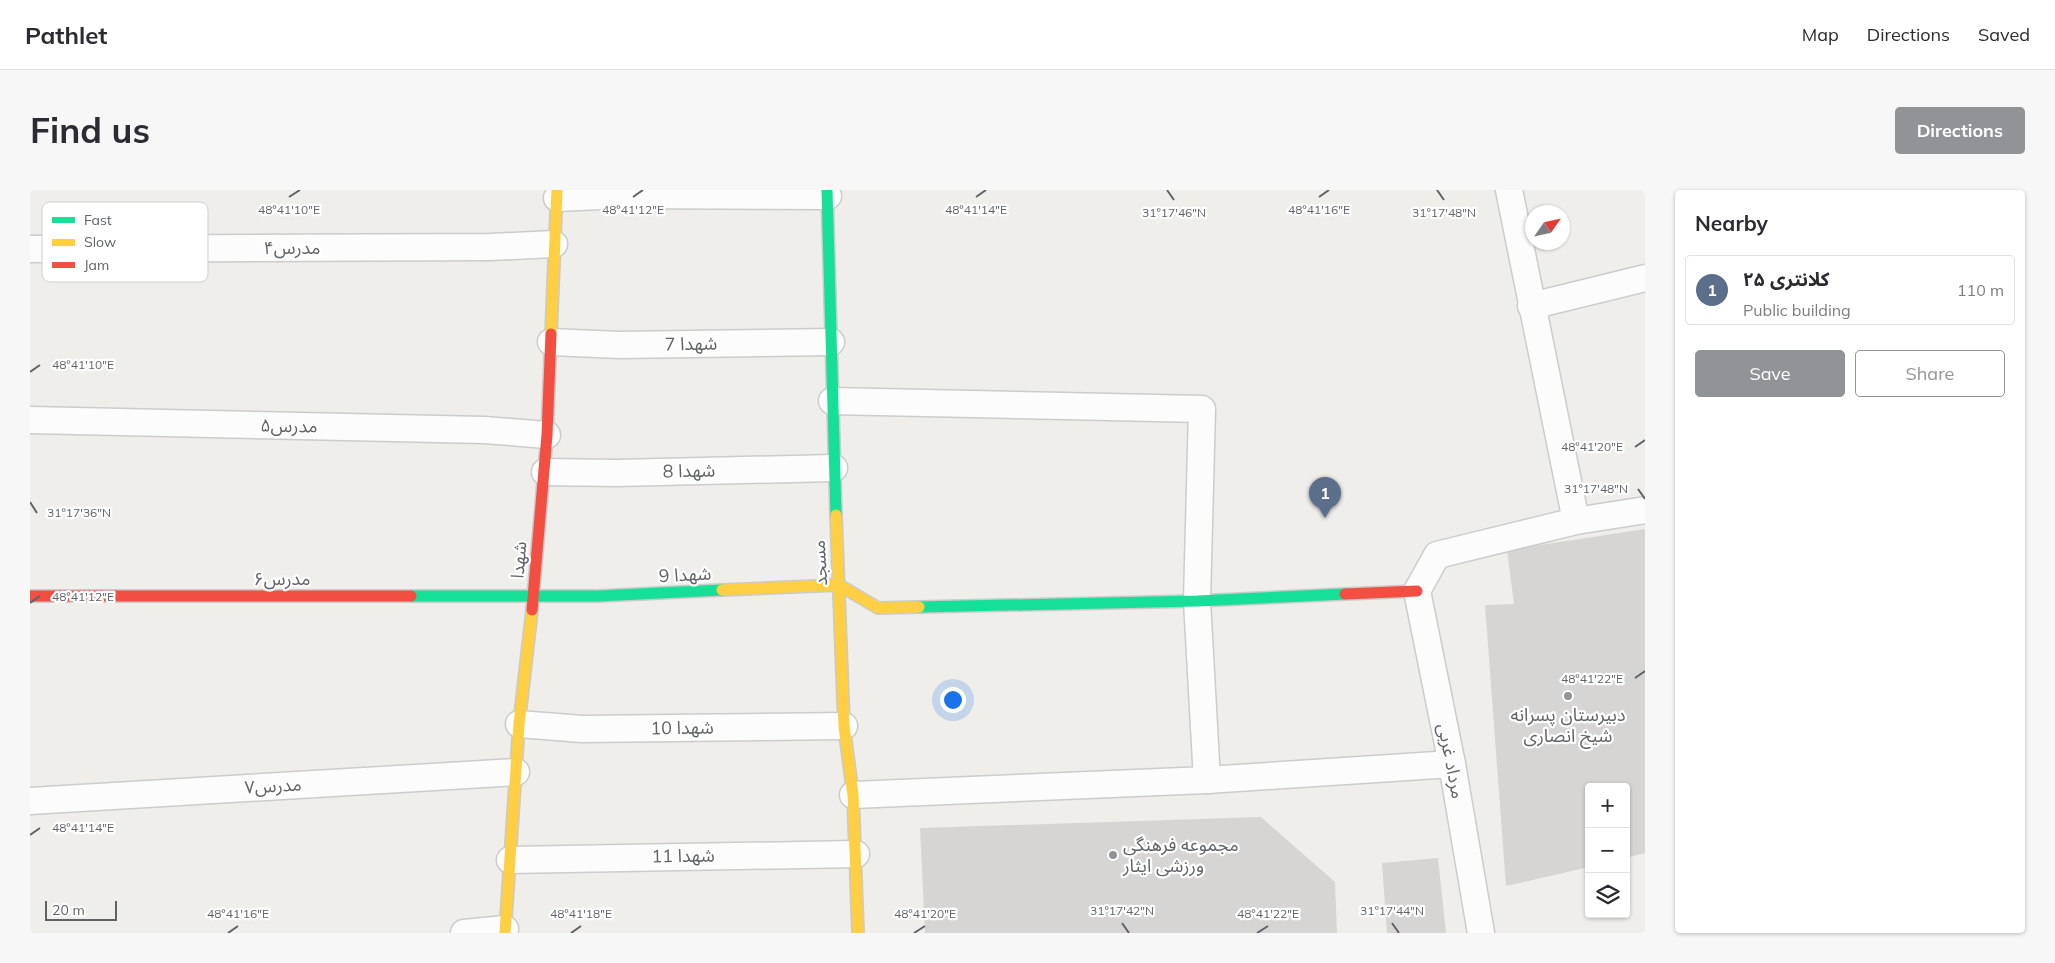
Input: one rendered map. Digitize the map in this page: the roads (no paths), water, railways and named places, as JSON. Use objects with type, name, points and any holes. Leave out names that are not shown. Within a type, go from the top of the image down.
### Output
[{"type":"street","points":[[1509,190],[1576,521]]},
{"type":"street","points":[[557,194],[827,193]]},
{"type":"street","name":"مسجد","points":[[827,193],[834,468],[844,726],[853,794],[858,933]]},
{"type":"street","name":"شهدا","points":[[505,931],[519,724],[545,472],[557,194]]},
{"type":"street","name":"مدرس۴","points":[[208,248],[480,247],[554,244]]},
{"type":"street","points":[[1531,306],[1645,278]]},
{"type":"street","name":"شهدا 7","points":[[551,342],[619,345],[832,342]]},
{"type":"street","points":[[832,401],[1202,409],[1197,601],[1207,780]]},
{"type":"street","name":"مدرس۵","points":[[30,420],[484,430],[547,435]]},
{"type":"street","name":"شهدا 8","points":[[545,472],[834,468]]},
{"type":"street","points":[[839,585],[878,608],[1197,601],[1417,591],[1437,555],[1576,521],[1645,510]]},
{"type":"street","name":"شهدا 9","points":[[533,597],[598,596],[839,585]]},
{"type":"street","name":"مرداد غربی","points":[[1417,591],[1452,764],[1481,933]]},
{"type":"street","name":"مدرس۶","points":[[30,596],[533,597]]},
{"type":"street","name":"شهدا 10","points":[[519,724],[582,729],[844,726]]},
{"type":"street","points":[[853,794],[1207,780],[1452,764]]},
{"type":"street","name":"مدرس۷","points":[[30,800],[516,772]]},
{"type":"street","name":"شهدا 11","points":[[510,860],[856,854]]},
{"type":"street","points":[[464,933],[505,931]]},
{"type":"place","name":"کلانتری ۲۵","points":[[1325,518]]},
{"type":"place","name":"دبیرستان پسرانه شیخ انصاری","points":[[1568,696]]},
{"type":"place","name":"مجموعه فرهنگی ورزشی ایثار","points":[[1113,855]]}]
